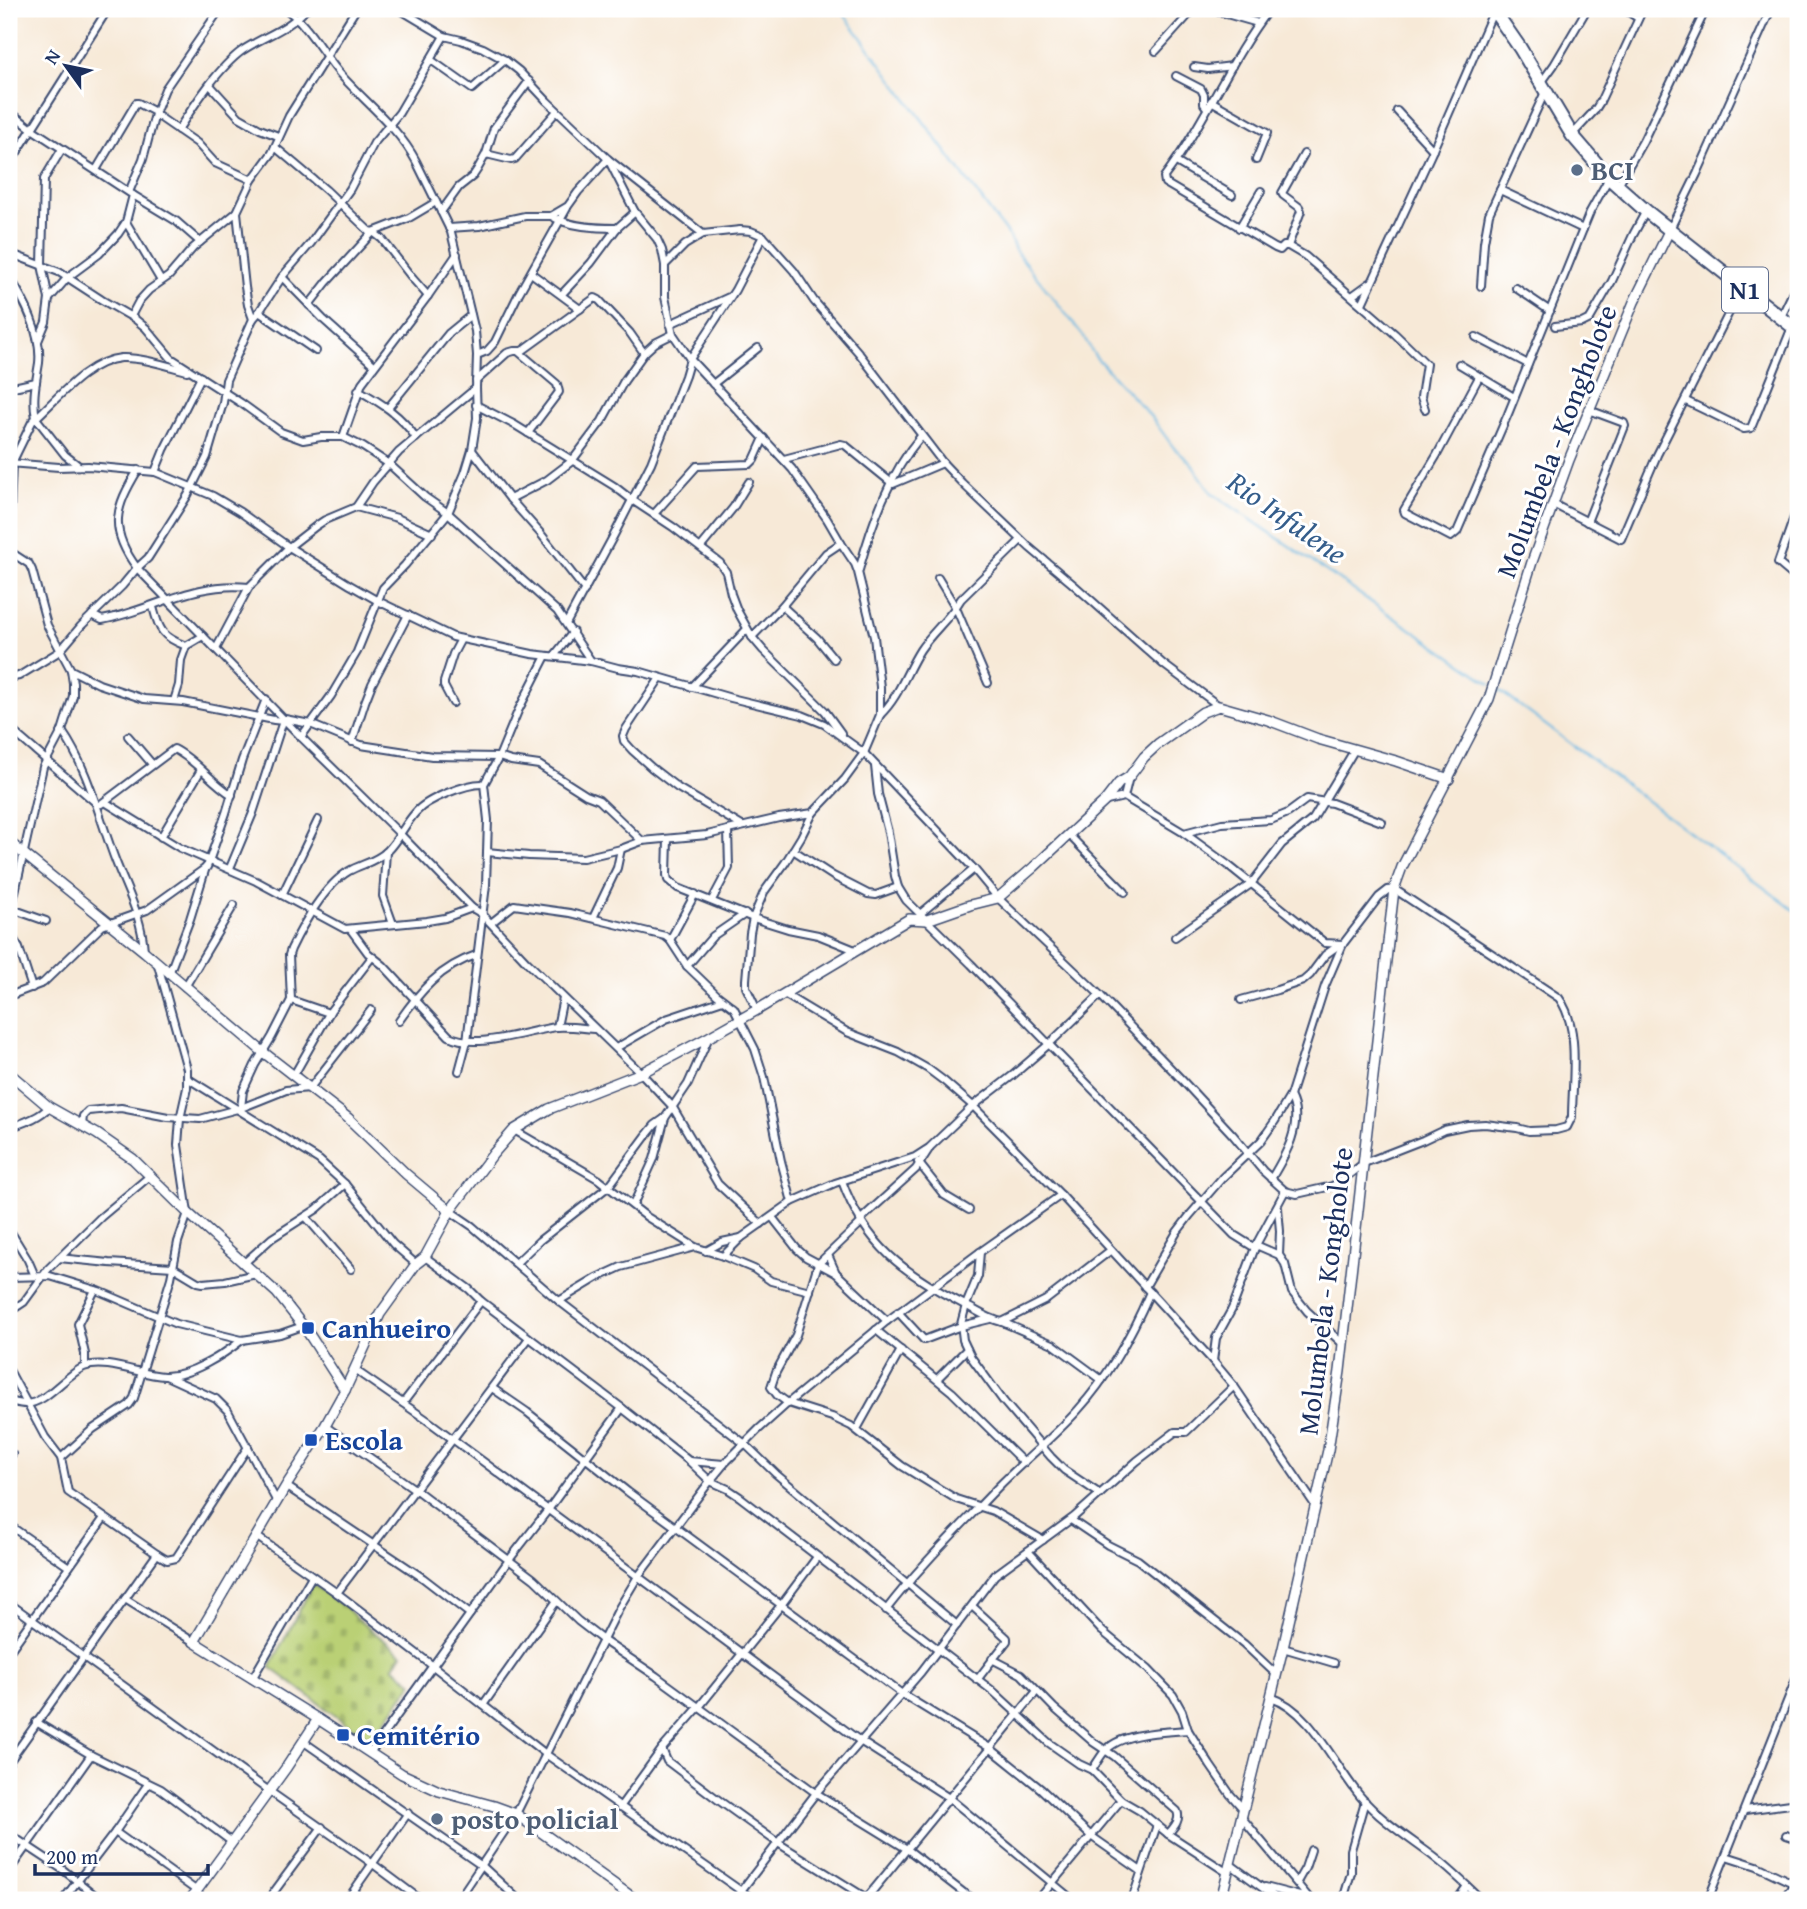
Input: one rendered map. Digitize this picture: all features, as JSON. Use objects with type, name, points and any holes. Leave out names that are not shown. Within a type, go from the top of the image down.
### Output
[{"type":"highway","name":"N1","points":[[1493,10],[1573,135],[1613,182],[1795,329]]},
{"type":"street","points":[[9,165],[108,9]]},
{"type":"street","points":[[49,299],[68,277],[99,254],[126,222],[131,193],[165,89],[219,9]]},
{"type":"street","points":[[285,9],[298,18],[341,75],[411,151],[449,228],[471,315],[477,355],[472,450],[448,513],[383,588],[357,652],[331,696],[301,737]]},
{"type":"street","points":[[178,130],[210,85],[235,56],[298,18],[306,9]]},
{"type":"street","points":[[131,316],[141,297],[169,276],[200,242],[237,212],[253,180],[275,147],[289,116],[356,9]]},
{"type":"street","points":[[399,9],[444,36],[483,48],[505,60],[608,159],[703,234]]},
{"type":"street","points":[[1156,51],[1194,9]]},
{"type":"street","points":[[1209,9],[1228,11],[1258,23]]},
{"type":"street","points":[[1269,9],[1258,23],[1176,162],[1164,177],[1165,183],[1275,248],[1280,250],[1288,246],[1305,256],[1362,304],[1426,364],[1421,397],[1425,409]]},
{"type":"street","points":[[1481,286],[1488,219],[1543,87],[1587,9]]},
{"type":"street","points":[[1624,9],[1639,19]]},
{"type":"street","points":[[1573,135],[1600,102],[1643,9]]},
{"type":"street","points":[[1479,377],[1404,510],[1405,513],[1451,537],[1454,536],[1514,397],[1590,212],[1638,152],[1706,9]]},
{"type":"street","points":[[1670,229],[1771,9]]},
{"type":"street","points":[[1362,304],[1433,150],[1493,10]]},
{"type":"street","points":[[143,574],[148,558],[192,486],[214,438],[226,380],[253,319],[355,182],[374,143],[400,113],[444,36]]},
{"type":"street","points":[[431,60],[472,89],[505,60]]},
{"type":"street","points":[[1194,67],[1208,69],[1232,66]]},
{"type":"street","points":[[1176,76],[1203,91],[1204,104],[1267,133],[1256,160]]},
{"type":"street","points":[[441,212],[458,187],[473,176],[485,154],[494,128],[529,81]]},
{"type":"street","points":[[210,85],[239,117],[278,136]]},
{"type":"street","points":[[96,170],[138,103],[197,143],[215,163],[253,180]]},
{"type":"street","points":[[9,111],[62,149],[176,221],[200,242]]},
{"type":"street","points":[[485,154],[515,159],[557,111]]},
{"type":"street","points":[[1396,111],[1433,150]]},
{"type":"street","points":[[275,147],[326,190],[365,228],[382,239],[428,296]]},
{"type":"street","points":[[38,341],[46,322],[49,299],[42,265],[44,179],[62,149]]},
{"type":"street","points":[[1288,246],[1301,211],[1282,192],[1304,153]]},
{"type":"street","points":[[477,355],[487,351],[495,342],[568,206],[608,159]]},
{"type":"street","points":[[608,159],[635,212],[657,239],[662,250],[665,297],[673,334],[690,359],[784,459],[811,494],[855,564],[874,637],[880,687],[880,715]]},
{"type":"street","points":[[1176,162],[1232,195]]},
{"type":"street","points":[[1500,190],[1583,229]]},
{"type":"street","points":[[1239,228],[1261,191]]},
{"type":"street","points":[[309,305],[373,232],[409,218],[436,202]]},
{"type":"street","points":[[551,216],[568,206]]},
{"type":"street","points":[[1555,326],[1582,323],[1590,319],[1646,211]]},
{"type":"street","points":[[237,212],[248,305],[253,319]]},
{"type":"street","points":[[562,294],[591,263],[617,228],[635,212]]},
{"type":"street","points":[[449,228],[478,226],[525,216],[551,216],[589,227],[617,228]]},
{"type":"street","points":[[126,222],[161,281]]},
{"type":"street","name":"Molumbela - Kongholote","points":[[1221,1900],[1272,1697],[1328,1450],[1343,1344],[1394,889],[1402,867],[1489,699],[1553,504],[1634,302],[1670,229]]},
{"type":"street","points":[[664,265],[685,245],[703,234],[740,230],[763,236],[776,248],[814,301],[858,352],[943,463],[1021,540],[1163,664],[1219,706],[1449,779]]},
{"type":"street","points":[[566,622],[659,444],[690,359],[731,296],[763,236]]},
{"type":"street","points":[[9,253],[68,277],[131,316],[146,328],[171,358],[288,436],[303,440],[342,438],[363,447],[389,464],[542,597],[566,622],[591,661]]},
{"type":"street","points":[[342,438],[362,383],[457,254]]},
{"type":"street","points":[[531,273],[580,309]]},
{"type":"street","points":[[9,276],[30,313],[38,341],[34,408],[36,418],[65,455],[79,466]]},
{"type":"street","points":[[282,277],[374,365]]},
{"type":"street","points":[[1352,296],[1373,282]]},
{"type":"street","points":[[1781,317],[1798,282]]},
{"type":"street","points":[[1553,504],[1622,539],[1647,477],[1742,287]]},
{"type":"street","points":[[1516,288],[1550,310]]},
{"type":"street","points":[[670,324],[731,296]]},
{"type":"street","points":[[519,352],[595,298],[630,333],[644,354]]},
{"type":"street","points":[[259,312],[316,351]]},
{"type":"street","points":[[387,408],[449,333],[471,315]]},
{"type":"street","points":[[1686,401],[1744,429],[1751,428],[1795,329]]},
{"type":"street","points":[[510,499],[547,480],[572,461],[603,421],[624,381],[644,354],[655,343],[673,334]]},
{"type":"street","points":[[1476,337],[1528,364]]},
{"type":"street","points":[[713,384],[758,348]]},
{"type":"street","points":[[216,649],[249,587],[289,547],[326,520],[356,508],[389,464],[507,353],[514,351],[519,352],[559,388],[559,392],[528,433]]},
{"type":"street","points":[[9,539],[10,463],[32,422],[71,383],[97,367],[122,358],[192,372]]},
{"type":"street","points":[[1459,364],[1514,397]]},
{"type":"street","points":[[155,472],[201,377]]},
{"type":"street","points":[[9,388],[36,382]]},
{"type":"street","points":[[358,390],[387,408],[416,438]]},
{"type":"street","points":[[476,405],[528,433],[614,486],[701,547],[724,567],[731,594],[752,637],[830,717],[844,737]]},
{"type":"street","points":[[1587,522],[1625,426],[1624,423],[1590,410]]},
{"type":"street","points":[[858,572],[890,484],[904,457],[921,436]]},
{"type":"street","points":[[654,514],[697,466],[750,464],[764,438]]},
{"type":"street","points":[[784,459],[841,444],[890,484],[943,463]]},
{"type":"street","points":[[472,450],[585,590]]},
{"type":"street","points":[[10,463],[155,472],[213,496],[289,547],[378,601],[453,637],[591,661],[802,715],[824,724],[864,753],[998,898],[1100,995],[1233,1135],[1247,1154],[1285,1192],[1297,1194],[1332,1186],[1364,1163],[1444,1130],[1485,1124],[1529,1131],[1567,1127],[1572,1117],[1574,1045],[1565,1007],[1559,998],[1394,889],[1379,897],[1342,944],[1290,1096],[1261,1141],[1247,1154],[1222,1178],[1177,1232],[1147,1289],[1119,1353],[1102,1380],[1078,1410],[908,1582],[886,1610]]},
{"type":"street","points":[[138,470],[120,504],[117,527],[136,568],[284,720],[641,1073],[672,1106],[718,1184],[761,1224]]},
{"type":"street","points":[[701,547],[733,508],[749,482]]},
{"type":"street","points":[[1798,506],[1778,563],[1798,580]]},
{"type":"street","points":[[356,508],[397,518],[432,534]]},
{"type":"street","points":[[757,1010],[746,987],[746,980],[753,918],[764,892],[793,850],[813,813],[845,779],[864,753],[880,715],[892,702],[919,651],[961,599],[1021,540]]},
{"type":"street","points":[[752,637],[826,554],[841,543]]},
{"type":"street","points":[[9,551],[31,567],[47,625],[71,670],[74,684],[62,731],[45,761],[9,919]]},
{"type":"street","points":[[9,678],[19,676],[60,651],[148,558]]},
{"type":"street","points":[[938,578],[956,608],[988,683]]},
{"type":"street","points":[[92,615],[102,620],[153,607],[192,591],[249,587]]},
{"type":"street","points":[[782,606],[817,638],[834,659]]},
{"type":"street","points":[[153,607],[163,634],[186,646]]},
{"type":"street","points":[[352,742],[372,684],[408,615]]},
{"type":"street","points":[[692,687],[747,629]]},
{"type":"street","points":[[458,1071],[467,1041],[482,914],[487,852],[484,784],[499,757],[518,711],[550,656],[573,632]]},
{"type":"street","points":[[174,701],[186,646],[203,636]]},
{"type":"street","points":[[453,703],[444,681],[461,639]]},
{"type":"street","points":[[71,670],[99,684],[144,699],[174,701],[310,724],[361,745],[432,756],[499,757],[539,765],[582,793],[599,800],[642,841]]},
{"type":"street","points":[[660,678],[626,729],[624,741],[678,788],[742,826]]},
{"type":"street","points":[[169,974],[265,699]]},
{"type":"street","points":[[194,1642],[286,1486],[326,1426],[380,1314],[416,1264],[425,1257],[450,1211],[514,1130],[549,1109],[641,1073],[709,1037],[909,919],[998,898],[1105,801],[1158,744],[1203,712],[1219,706]]},
{"type":"street","points":[[824,724],[830,717]]},
{"type":"street","points":[[230,868],[253,813],[284,720]]},
{"type":"street","points":[[9,729],[96,804]]},
{"type":"street","points":[[62,731],[80,760],[138,914],[145,952]]},
{"type":"street","points":[[128,736],[152,764]]},
{"type":"street","points":[[96,804],[104,802],[174,749],[232,795]]},
{"type":"street","points":[[1175,937],[1251,884],[1282,844],[1313,819],[1354,749]]},
{"type":"street","points":[[875,766],[878,794],[898,887],[913,908],[1234,1235],[1279,1255],[1285,1264],[1295,1297],[1343,1344]]},
{"type":"street","points":[[161,837],[201,770]]},
{"type":"street","points":[[1124,797],[1129,777]]},
{"type":"street","points":[[239,1108],[243,1091],[255,1065],[291,1000],[289,955],[312,912],[330,888],[346,873],[366,865],[386,852],[420,808],[471,784],[484,784]]},
{"type":"street","points":[[1105,801],[1124,797],[1184,833],[1325,943],[1335,961]]},
{"type":"street","points":[[1184,833],[1222,823],[1271,820],[1288,813],[1307,799],[1332,803],[1382,822]]},
{"type":"street","points":[[104,802],[208,864],[230,868],[337,927],[351,930],[438,919],[472,908]]},
{"type":"street","points":[[487,852],[583,858],[642,841],[728,830],[794,814],[813,813]]},
{"type":"street","points":[[282,895],[318,820]]},
{"type":"street","points":[[712,900],[729,868],[728,830]]},
{"type":"street","points":[[1069,835],[1125,892]]},
{"type":"street","points":[[668,839],[668,880],[678,888],[753,918],[818,935],[855,950]]},
{"type":"street","points":[[9,842],[263,1052],[348,1118],[450,1211],[472,1226],[559,1301],[745,1444],[776,1474],[957,1625]]},
{"type":"street","points":[[593,918],[617,868],[621,849]]},
{"type":"street","points":[[793,850],[833,876],[868,894],[876,895],[898,887]]},
{"type":"street","points":[[386,852],[383,896],[393,924]]},
{"type":"street","points":[[9,996],[43,983],[102,926],[138,914],[208,864]]},
{"type":"street","points":[[924,917],[974,869]]},
{"type":"street","points":[[670,940],[695,894]]},
{"type":"street","points":[[185,987],[234,905]]},
{"type":"street","points":[[491,923],[513,905],[570,913],[656,932],[670,940],[687,966],[734,1008],[755,1049],[764,1077],[792,1202]]},
{"type":"street","points":[[12,909],[46,921]]},
{"type":"street","points":[[687,966],[713,936],[745,914]]},
{"type":"street","points":[[351,930],[372,957],[383,965],[449,1035],[460,1040],[494,1038],[557,1027],[595,1029]]},
{"type":"street","points":[[9,932],[19,948],[32,988]]},
{"type":"street","points":[[1325,943],[1342,944]]},
{"type":"street","points":[[1241,1000],[1303,981],[1325,955],[1342,944]]},
{"type":"street","points":[[399,1021],[425,987],[442,971],[476,955]]},
{"type":"street","points":[[293,1075],[329,1013],[372,957]]},
{"type":"street","points":[[61,1458],[93,1429],[130,1405],[139,1384],[188,1213],[178,1145],[187,1088],[187,1069],[158,965]]},
{"type":"street","points":[[784,994],[847,1032],[898,1052],[928,1069],[973,1106],[1061,1195],[1213,1361],[1234,1386],[1315,1505]]},
{"type":"street","points":[[723,1256],[741,1238],[792,1202],[842,1181],[915,1157],[929,1148],[973,1106],[1048,1045],[1100,995]]},
{"type":"street","points":[[557,1027],[563,998]]},
{"type":"street","points":[[291,1000],[329,1013]]},
{"type":"street","points":[[617,1048],[666,1019],[723,1000]]},
{"type":"street","points":[[82,1126],[85,1112],[96,1109],[121,1108],[180,1119],[200,1119],[286,1090],[310,1088],[371,1010]]},
{"type":"street","points":[[633,1205],[654,1158],[665,1118],[688,1084],[709,1037]]},
{"type":"street","points":[[9,1073],[49,1107],[113,1144],[151,1175],[188,1213],[277,1293],[303,1326],[345,1390]]},
{"type":"street","points":[[187,1078],[319,1160],[345,1184],[393,1244],[416,1264]]},
{"type":"street","points":[[1271,1179],[1291,1140],[1295,1118],[1294,1103],[1290,1096]]},
{"type":"street","points":[[9,1128],[46,1111],[49,1107]]},
{"type":"street","points":[[516,1263],[539,1241],[609,1186],[655,1125],[665,1118]]},
{"type":"street","points":[[514,1130],[609,1186],[647,1217],[695,1247],[754,1269],[771,1282],[810,1292]]},
{"type":"street","points":[[929,1148],[919,1166],[818,1264],[793,1344],[771,1387],[788,1403],[832,1417],[857,1429],[902,1466],[963,1503],[982,1506],[1044,1540]]},
{"type":"street","points":[[915,1157],[919,1166],[949,1199],[968,1210]]},
{"type":"street","points":[[9,1312],[30,1296],[59,1258],[101,1217],[151,1175]]},
{"type":"street","points":[[842,1181],[861,1221],[884,1251],[905,1270],[990,1319],[1053,1345],[1102,1380]]},
{"type":"street","points":[[243,1264],[272,1238],[317,1209],[345,1184]]},
{"type":"street","points":[[1202,1350],[1216,1338],[1232,1310],[1256,1246],[1285,1192]]},
{"type":"street","points":[[458,1900],[516,1814],[619,1608],[637,1578],[724,1464],[788,1403],[898,1312],[1061,1195]]},
{"type":"street","points":[[1278,1206],[1279,1255]]},
{"type":"street","points":[[306,1217],[351,1269]]},
{"type":"street","points":[[772,1217],[797,1249],[836,1273],[887,1321]]},
{"type":"street","points":[[9,1229],[35,1276]]},
{"type":"street","points":[[706,1251],[722,1242],[741,1238]]},
{"type":"street","points":[[559,1301],[621,1267],[695,1247]]},
{"type":"street","points":[[1002,1322],[1046,1300],[1111,1250]]},
{"type":"street","points":[[980,1252],[978,1276],[961,1326],[967,1349],[1004,1402],[1064,1470],[1100,1494]]},
{"type":"street","points":[[828,1255],[836,1273]]},
{"type":"street","points":[[425,1257],[622,1408],[710,1481],[740,1497],[994,1692],[1059,1750],[1092,1770],[1121,1800],[1140,1811],[1168,1834],[1260,1885],[1279,1900]]},
{"type":"street","points":[[59,1258],[173,1267],[203,1283],[256,1274]]},
{"type":"street","points":[[9,1277],[43,1276],[95,1290],[197,1331],[242,1340],[280,1334],[303,1326]]},
{"type":"street","points":[[85,1366],[78,1324],[95,1290]]},
{"type":"street","points":[[403,1403],[481,1301]]},
{"type":"street","points":[[898,1312],[924,1340],[930,1340],[961,1326],[990,1319]]},
{"type":"street","points":[[876,1330],[952,1392],[1024,1463]]},
{"type":"street","points":[[337,1593],[529,1338]]},
{"type":"street","points":[[1213,1361],[1216,1338]]},
{"type":"street","points":[[166,1376],[201,1366],[242,1340]]},
{"type":"street","points":[[937,1379],[967,1349]]},
{"type":"street","points":[[857,1429],[901,1350]]},
{"type":"street","points":[[9,1401],[27,1404],[38,1399],[85,1366],[108,1366],[166,1376],[222,1404],[277,1502]]},
{"type":"street","points":[[9,1370],[45,1437],[61,1458],[68,1492],[167,1560],[176,1558],[248,1447]]},
{"type":"street","points":[[355,1370],[453,1439],[860,1741],[949,1798],[1073,1900]]},
{"type":"street","points":[[734,1900],[816,1793],[902,1694],[995,1575],[1071,1520],[1137,1461],[1175,1432],[1186,1432],[1234,1386]]},
{"type":"street","points":[[492,1388],[509,1398],[675,1527],[902,1694],[990,1748],[1041,1789],[1091,1836],[1141,1871]]},
{"type":"street","points":[[370,1753],[622,1408]]},
{"type":"street","points":[[326,1426],[534,1579],[556,1602],[604,1641],[816,1793],[907,1849],[973,1900]]},
{"type":"street","points":[[689,1461],[724,1464]]},
{"type":"street","points":[[286,1486],[423,1578],[470,1614]]},
{"type":"street","points":[[9,1652],[104,1518]]},
{"type":"street","points":[[1071,1520],[1108,1545],[1138,1560],[1244,1644],[1277,1675]]},
{"type":"street","points":[[9,1525],[69,1567]]},
{"type":"street","points":[[257,1536],[337,1593],[547,1755],[754,1900]]},
{"type":"street","points":[[1028,1551],[1102,1631],[1148,1669],[1173,1695],[1188,1730],[1243,1814],[1312,1899]]},
{"type":"street","points":[[9,1760],[157,1554]]},
{"type":"street","points":[[620,1807],[662,1749],[699,1707],[817,1557]]},
{"type":"street","points":[[252,1679],[312,1576]]},
{"type":"street","points":[[125,1599],[402,1774],[439,1791],[516,1814],[636,1900]]},
{"type":"street","points":[[483,1705],[556,1602]]},
{"type":"street","points":[[9,1603],[421,1900]]},
{"type":"street","points":[[972,1606],[1007,1638],[977,1680]]},
{"type":"street","points":[[1283,1648],[1334,1663]]},
{"type":"street","points":[[992,1659],[1021,1674],[1054,1708],[1177,1811],[1178,1819],[1168,1834]]},
{"type":"street","points":[[1708,1900],[1798,1674]]},
{"type":"street","points":[[662,1749],[667,1761],[778,1843],[867,1900],[1037,1690]]},
{"type":"street","points":[[1793,1690],[1798,1712]]},
{"type":"street","points":[[1272,1697],[1287,1704],[1316,1733],[1364,1801],[1482,1900]]},
{"type":"street","points":[[691,1701],[692,1714]]},
{"type":"street","points":[[194,1895],[318,1719]]},
{"type":"street","points":[[36,1722],[91,1755],[161,1789],[232,1842]]},
{"type":"street","points":[[1092,1770],[1106,1749],[1122,1741],[1138,1735],[1188,1730]]},
{"type":"street","points":[[304,1742],[482,1866],[519,1900]]},
{"type":"street","points":[[9,1871],[91,1755]]},
{"type":"street","points":[[653,1762],[667,1761]]},
{"type":"street","points":[[63,1900],[148,1784]]},
{"type":"street","points":[[1038,1900],[1121,1800]]},
{"type":"street","points":[[1343,1900],[1351,1873],[1351,1850],[1364,1801]]},
{"type":"street","points":[[1745,1810],[1798,1803]]},
{"type":"street","points":[[347,1900],[408,1813]]},
{"type":"street","points":[[1132,1900],[1157,1825]]},
{"type":"street","points":[[268,1900],[321,1827]]},
{"type":"street","points":[[115,1832],[194,1895],[206,1900]]},
{"type":"street","points":[[9,1834],[101,1900]]},
{"type":"street","points":[[1786,1835],[1798,1839]]},
{"type":"street","points":[[1297,1882],[1311,1850]]},
{"type":"street","points":[[1726,1856],[1796,1882],[1782,1900]]},
{"type":"street","points":[[1260,1885],[1312,1899]]},
{"type":"street","points":[[1457,1900],[1467,1886]]},
{"type":"green space","points":[[313,1584],[344,1605],[357,1619],[402,1654],[393,1667],[413,1683],[370,1741],[270,1667]]},
{"type":"waterway","name":"Rio Infulene","points":[[840,9],[1010,238],[1015,250],[1082,334],[1095,356],[1152,418],[1174,448],[1191,463],[1212,493],[1491,684]]},
{"type":"waterway","name":"Rio Infulene","points":[[1496,688],[1798,913]]},
{"type":"place","name":"BCI","points":[[1577,170]]},
{"type":"place","name":"Canhueiro","points":[[308,1328]]},
{"type":"place","name":"Escola","points":[[311,1440]]},
{"type":"place","name":"Cemitério","points":[[343,1735]]},
{"type":"place","name":"posto policial","points":[[437,1819]]}]
